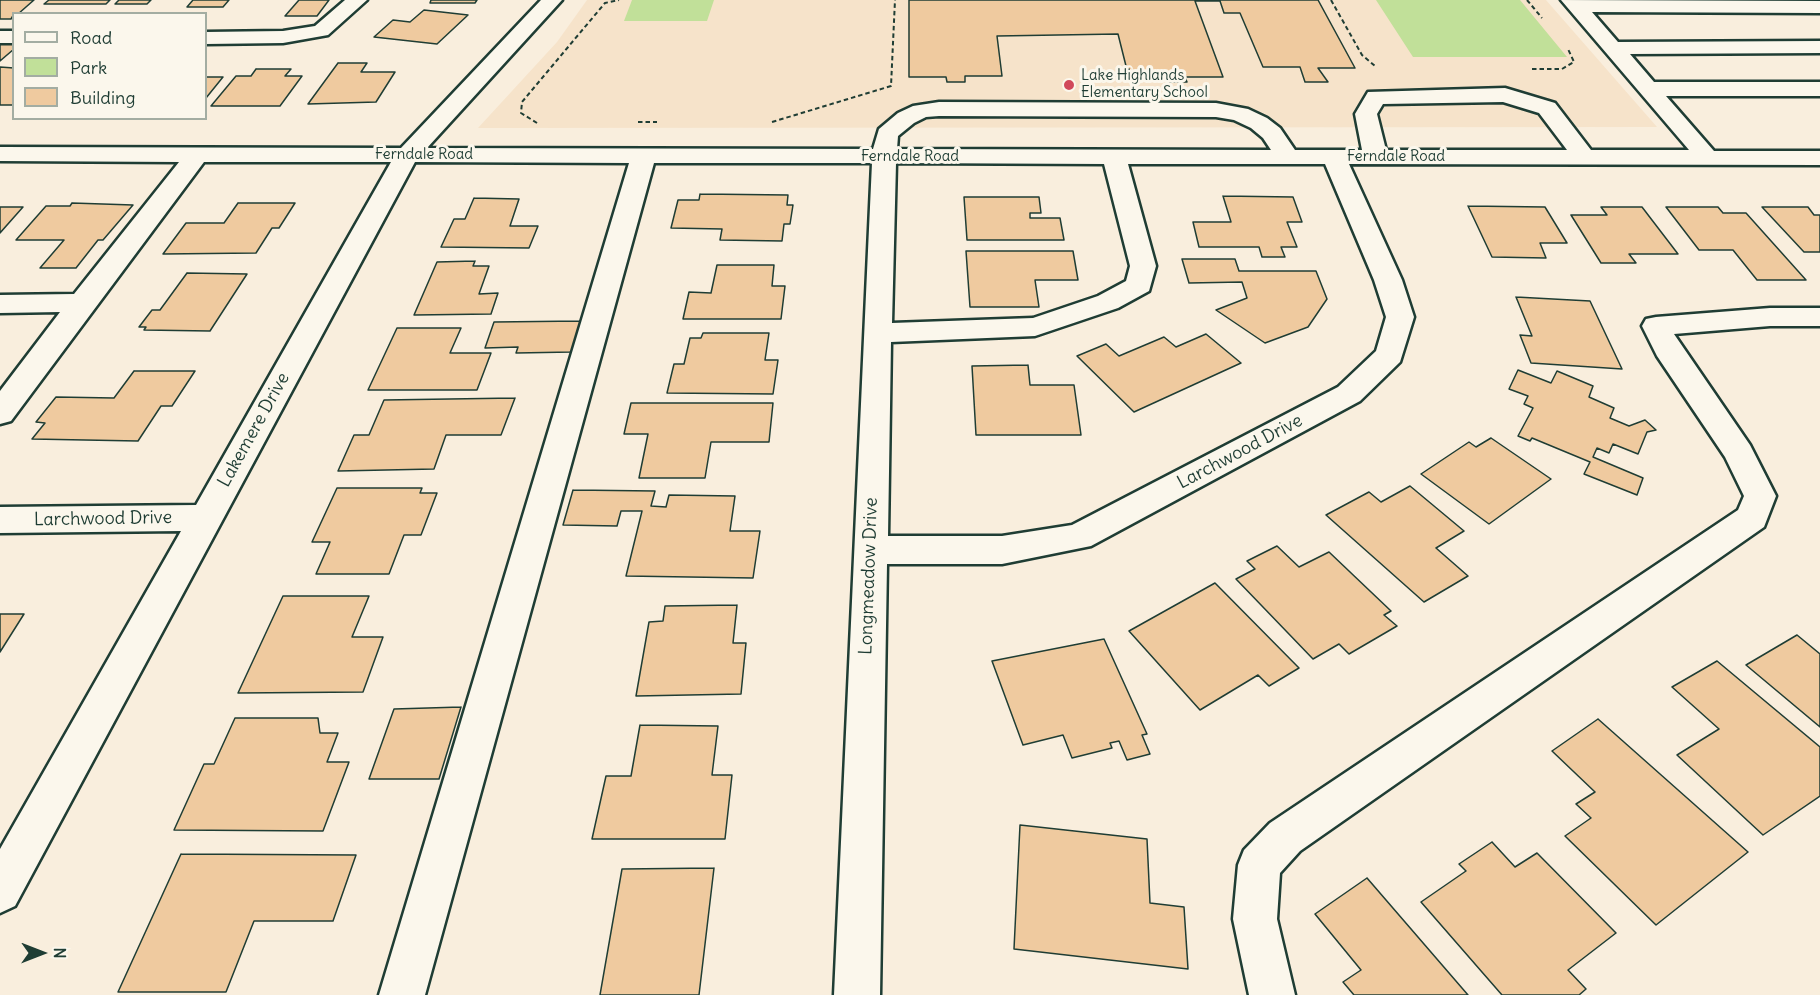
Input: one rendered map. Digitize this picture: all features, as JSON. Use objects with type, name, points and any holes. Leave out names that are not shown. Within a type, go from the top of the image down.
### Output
[{"type":"street","points":[[207,38],[283,37],[321,31],[357,0]]},
{"type":"street","name":"Lakemere Drive","points":[[0,891],[407,155],[552,0]]},
{"type":"street","points":[[1574,3],[1820,7]]},
{"type":"street","points":[[1574,3],[1708,158]]},
{"type":"street","points":[[1612,48],[1820,47]]},
{"type":"street","points":[[1649,89],[1820,89]]},
{"type":"street","points":[[1376,157],[1366,114],[1376,97],[1505,95],[1547,108],[1585,158]]},
{"type":"street","name":"Longmeadow Drive","points":[[857,995],[877,333],[884,157],[887,134],[906,118],[921,111],[962,109],[1216,110],[1240,114],[1259,123],[1272,133],[1288,157]]},
{"type":"street","points":[[402,995],[641,138]]},
{"type":"street","name":"Ferndale Road","points":[[0,154],[407,155],[641,138],[884,157],[1820,158]]},
{"type":"street","points":[[0,413],[197,155]]},
{"type":"street","points":[[877,333],[1035,327],[1108,302],[1138,285],[1143,266],[1114,157]]},
{"type":"street","name":"Larchwood Drive","points":[[870,550],[1002,550],[1079,537],[1349,394],[1390,355],[1400,317],[1388,280],[1334,157]]},
{"type":"street","points":[[0,304],[82,303]]},
{"type":"street","points":[[1272,995],[1255,919],[1259,865],[1285,837],[1752,518],[1760,496],[1739,453],[1667,349],[1656,326],[1770,316],[1820,317]]},
{"type":"street","name":"Larchwood Drive","points":[[0,520],[206,518]]},
{"type":"path","points":[[537,123],[521,113],[522,102],[605,3],[619,0]]},
{"type":"path","points":[[771,123],[891,86],[895,0]]},
{"type":"path","points":[[1331,0],[1362,55],[1370,64],[1377,67]]},
{"type":"path","points":[[1527,0],[1549,26]]},
{"type":"path","points":[[1526,69],[1562,69],[1574,62],[1563,44]]},
{"type":"path","points":[[641,138],[648,120],[659,122]]},
{"type":"shaded area","name":"Lake Highlands Elementary School","points":[[587,0],[1546,0],[1657,127],[478,128],[557,42]]},
{"type":"green space","points":[[632,0],[714,0],[707,21],[624,21]]},
{"type":"green space","points":[[1376,0],[1520,0],[1567,57],[1413,57]]},
{"type":"building","points":[[0,0],[34,0],[20,12],[12,12],[11,19],[0,19]]},
{"type":"building","points":[[49,0],[110,0],[106,4],[44,4]]},
{"type":"building","points":[[119,0],[151,0],[147,4],[115,4]]},
{"type":"building","points":[[193,0],[229,0],[223,7],[187,7]]},
{"type":"building","points":[[299,0],[329,0],[317,16],[285,16]]},
{"type":"building","points":[[431,0],[477,0],[475,3],[430,3]]},
{"type":"building","name":"Lake Highlands Elementary School","points":[[909,0],[1318,0],[1355,68],[1318,68],[1328,82],[1305,82],[1300,67],[1263,67],[1240,13],[1224,13],[1220,1],[1195,1],[1223,77],[1185,77],[1187,82],[1169,82],[1168,78],[1129,78],[1118,34],[997,36],[1002,76],[965,76],[965,82],[947,82],[946,77],[909,77]]},
{"type":"building","points":[[424,10],[468,15],[437,44],[374,37],[393,20],[410,22]]},
{"type":"building","points":[[0,40],[12,41],[12,51],[0,61]]},
{"type":"building","points":[[338,63],[367,63],[361,72],[395,72],[376,102],[308,104]]},
{"type":"building","points":[[0,67],[12,68],[12,105],[0,105]]},
{"type":"building","points":[[256,69],[291,69],[285,76],[302,76],[280,106],[211,106],[236,76],[251,76]]},
{"type":"building","points":[[207,77],[223,77],[207,97]]},
{"type":"building","points":[[700,194],[788,195],[787,205],[793,205],[790,224],[784,224],[782,241],[720,240],[722,229],[671,228],[678,200],[699,200]]},
{"type":"building","points":[[1223,196],[1293,197],[1302,222],[1287,222],[1297,247],[1281,247],[1285,257],[1262,257],[1259,247],[1199,247],[1193,222],[1231,222]]},
{"type":"building","points":[[964,197],[1039,197],[1041,213],[1030,213],[1030,218],[1060,218],[1064,240],[967,240]]},
{"type":"building","points":[[474,198],[519,199],[510,226],[538,226],[529,248],[441,247],[454,219],[465,219]]},
{"type":"building","points":[[72,203],[133,205],[103,240],[98,240],[76,268],[40,268],[64,240],[16,240],[46,206],[70,206]]},
{"type":"building","points":[[238,203],[295,203],[279,228],[272,228],[256,253],[163,254],[186,223],[224,223]]},
{"type":"building","points":[[1468,206],[1545,207],[1567,243],[1540,243],[1546,258],[1492,257]]},
{"type":"building","points":[[0,207],[23,207],[0,233]]},
{"type":"building","points":[[1601,207],[1642,207],[1678,254],[1629,254],[1636,263],[1601,263],[1571,215],[1607,215]]},
{"type":"building","points":[[1666,207],[1718,207],[1723,213],[1746,213],[1806,280],[1757,280],[1733,250],[1699,250]]},
{"type":"building","points":[[1762,207],[1808,207],[1814,215],[1820,215],[1820,252],[1804,252]]},
{"type":"building","points":[[966,251],[1073,251],[1078,280],[1035,280],[1039,307],[970,307]]},
{"type":"building","points":[[1182,259],[1235,259],[1239,271],[1316,271],[1327,299],[1308,327],[1265,343],[1216,310],[1247,298],[1242,282],[1189,283]]},
{"type":"building","points":[[475,261],[473,266],[489,266],[479,294],[498,293],[491,314],[414,315],[437,262]]},
{"type":"building","points":[[717,265],[774,265],[772,286],[785,286],[781,319],[683,319],[689,292],[711,293]]},
{"type":"building","points":[[187,273],[247,274],[210,331],[144,330],[146,327],[139,327],[152,310],[160,310]]},
{"type":"building","points":[[1516,297],[1590,301],[1622,369],[1531,363],[1520,335],[1532,336]]},
{"type":"building","points":[[581,321],[572,352],[516,353],[518,347],[485,348],[494,322]]},
{"type":"building","points":[[397,328],[461,328],[450,353],[491,353],[477,390],[368,390]]},
{"type":"building","points":[[703,333],[769,333],[765,360],[778,360],[773,394],[667,393],[674,364],[684,364],[690,338],[701,338]]},
{"type":"building","points":[[1206,334],[1241,363],[1134,412],[1077,356],[1106,344],[1119,356],[1164,337],[1176,347]]},
{"type":"building","points":[[1028,365],[1030,385],[1074,385],[1081,435],[976,435],[972,366]]},
{"type":"building","points":[[1518,370],[1551,383],[1557,371],[1593,386],[1589,397],[1614,408],[1610,418],[1629,426],[1645,420],[1656,430],[1647,432],[1638,454],[1613,444],[1609,453],[1597,448],[1593,457],[1643,478],[1637,495],[1584,474],[1590,462],[1532,438],[1530,441],[1518,436],[1533,408],[1524,404],[1528,396],[1509,389]]},
{"type":"building","points":[[134,371],[195,371],[172,406],[161,406],[138,441],[32,439],[45,423],[36,422],[56,397],[114,398]]},
{"type":"building","points":[[515,398],[501,435],[446,435],[434,469],[338,471],[354,435],[369,435],[384,400]]},
{"type":"building","points":[[631,403],[773,403],[769,442],[711,442],[705,478],[639,478],[648,434],[624,434]]},
{"type":"building","points":[[1491,438],[1551,479],[1489,524],[1421,474],[1469,442],[1476,447]]},
{"type":"building","points":[[1410,486],[1464,531],[1436,548],[1468,576],[1424,602],[1326,515],[1369,492],[1381,502]]},
{"type":"building","points":[[337,488],[422,488],[420,493],[437,493],[421,535],[404,535],[389,574],[316,574],[330,542],[312,542]]},
{"type":"building","points":[[573,490],[655,491],[651,506],[666,507],[669,495],[735,496],[730,531],[760,531],[753,578],[626,576],[642,511],[621,511],[617,526],[563,525]]},
{"type":"building","points":[[1277,546],[1299,567],[1329,552],[1391,611],[1384,615],[1397,626],[1349,654],[1339,644],[1313,659],[1236,579],[1255,569],[1247,561]]},
{"type":"building","points":[[1215,583],[1299,668],[1269,686],[1258,675],[1200,710],[1129,631]]},
{"type":"building","points":[[283,596],[369,596],[352,637],[383,637],[363,692],[238,693]]},
{"type":"building","points":[[737,605],[733,643],[746,643],[741,694],[636,696],[649,622],[663,621],[665,606]]},
{"type":"building","points":[[0,614],[24,614],[0,652]]},
{"type":"building","points":[[1797,635],[1820,654],[1820,727],[1746,665]]},
{"type":"building","points":[[1104,639],[1147,734],[1142,735],[1150,754],[1127,760],[1119,741],[1110,743],[1112,748],[1072,758],[1063,735],[1023,745],[992,661]]},
{"type":"building","points":[[1717,661],[1820,747],[1820,796],[1763,835],[1677,755],[1719,729],[1672,687]]},
{"type":"building","points":[[461,707],[439,779],[369,779],[394,709]]},
{"type":"building","points":[[235,718],[318,718],[320,733],[338,733],[327,762],[349,762],[323,831],[174,830],[204,764],[214,764]]},
{"type":"building","points":[[1598,719],[1748,852],[1656,925],[1565,836],[1591,818],[1576,804],[1595,792],[1552,751]]},
{"type":"building","points":[[640,725],[718,726],[712,775],[732,775],[725,839],[592,839],[606,776],[631,776]]},
{"type":"building","points":[[1020,825],[1147,839],[1150,903],[1184,907],[1188,969],[1014,949]]},
{"type":"building","points":[[1492,842],[1515,867],[1537,853],[1616,933],[1568,970],[1586,989],[1579,995],[1502,995],[1421,902],[1466,871],[1459,864]]},
{"type":"building","points":[[181,854],[356,855],[333,921],[254,921],[226,992],[118,992]]},
{"type":"building","points":[[714,868],[699,995],[600,995],[622,869]]},
{"type":"building","points":[[1367,878],[1468,995],[1354,995],[1343,982],[1361,970],[1315,914]]},
{"type":"place","name":"Lake Highlands Elementary School","points":[[1069,85]]}]
